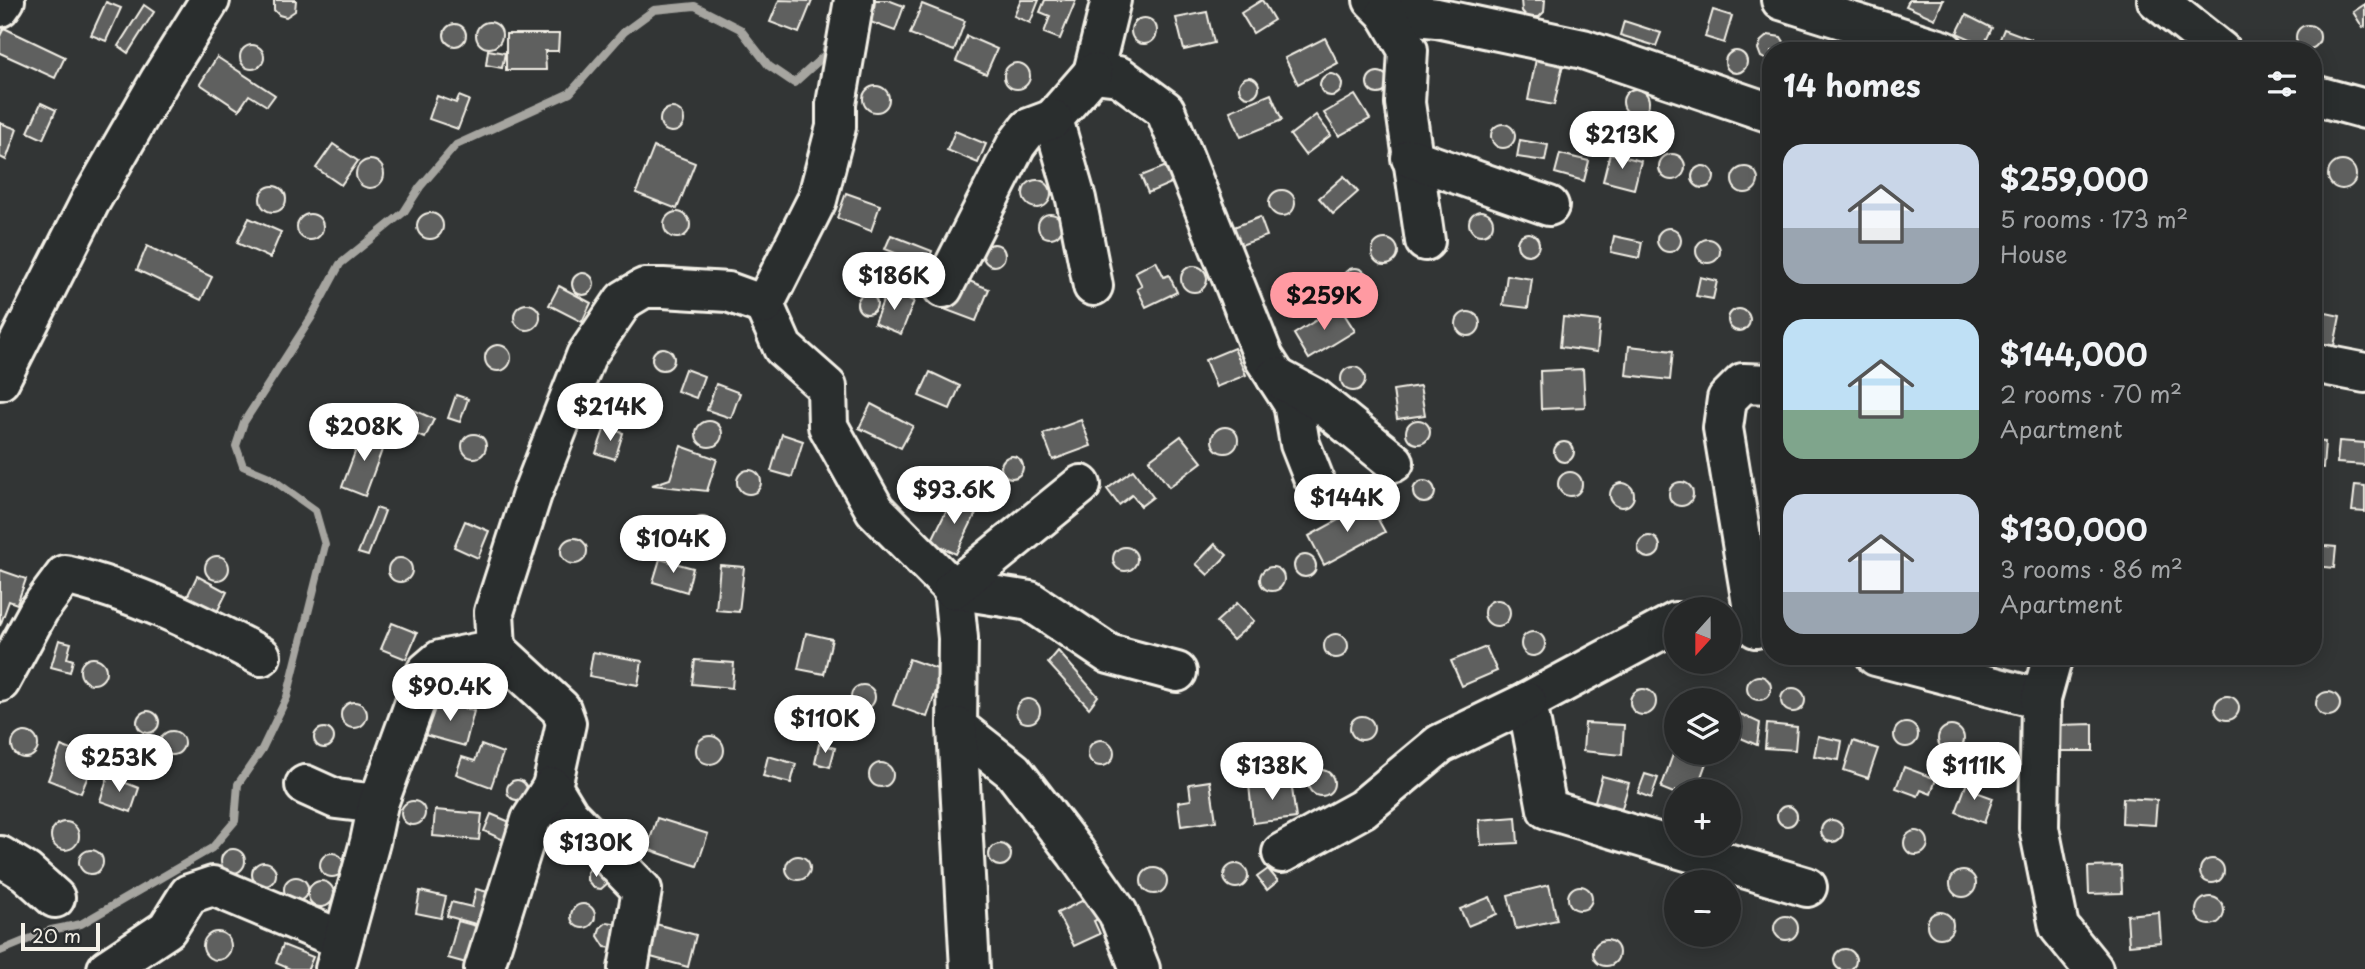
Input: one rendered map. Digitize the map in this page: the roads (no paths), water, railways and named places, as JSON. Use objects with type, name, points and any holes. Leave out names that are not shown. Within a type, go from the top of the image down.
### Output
[{"type":"street","points":[[0,7],[5,0]]},
{"type":"street","points":[[0,380],[90,202],[160,80],[210,0]]},
{"type":"street","points":[[764,305],[817,201],[836,127],[836,104],[854,0]]},
{"type":"street","points":[[943,288],[1016,145],[1029,128],[1053,119],[1093,73],[1111,0]]},
{"type":"street","points":[[1781,0],[1916,42]]},
{"type":"street","points":[[2150,0],[2172,31],[2175,42]]},
{"type":"street","points":[[2157,0],[2210,42]]},
{"type":"street","points":[[1379,7],[1583,49],[1762,110]]},
{"type":"street","points":[[1379,7],[1408,50],[1405,103],[1425,242]]},
{"type":"street","points":[[1093,73],[1119,76],[1165,110],[1259,347],[1293,403],[1300,444],[1313,477]]},
{"type":"street","points":[[2322,96],[2365,109]]},
{"type":"street","points":[[1053,119],[1076,199],[1093,286]]},
{"type":"street","points":[[1411,158],[1549,206]]},
{"type":"street","points":[[484,969],[531,820],[552,786],[566,723],[561,709],[496,649],[494,612],[532,494],[586,356],[624,300],[644,288],[729,292],[764,305],[783,348],[827,387],[828,426],[876,510],[953,589],[1031,601],[1109,654],[1177,672]]},
{"type":"street","points":[[2322,365],[2365,373]]},
{"type":"street","points":[[1276,377],[1315,398],[1394,462]]},
{"type":"street","points":[[1752,628],[1723,428],[1727,399],[1743,383],[1762,384]]},
{"type":"street","points":[[953,589],[1081,485]]},
{"type":"street","points":[[0,682],[39,610],[65,575],[97,582],[129,594],[205,627],[261,656]]},
{"type":"street","points":[[953,589],[958,638],[957,727],[970,969]]},
{"type":"street","points":[[1282,853],[1362,809],[1440,744],[1527,702],[1664,628]]},
{"type":"street","points":[[107,969],[167,929],[189,894],[214,886],[339,954],[378,804],[426,672],[440,660],[496,649]]},
{"type":"street","points":[[1911,665],[2041,699]]},
{"type":"street","points":[[2050,665],[2041,699],[2039,828],[2059,927],[2093,969]]},
{"type":"street","points":[[1527,702],[1547,810],[1807,887]]},
{"type":"street","points":[[957,727],[1013,771],[1076,853],[1118,913],[1140,969]]},
{"type":"street","points":[[305,786],[336,799],[378,804]]},
{"type":"street","points":[[552,786],[569,815],[642,890],[628,969]]},
{"type":"street","points":[[0,856],[26,872],[55,898]]},
{"type":"waterway","points":[[0,951],[51,930],[81,924],[212,848],[235,821],[238,784],[262,749],[287,697],[325,545],[315,510],[269,477],[243,466],[236,446],[244,422],[311,318],[340,264],[404,212],[420,187],[456,145],[570,93],[624,32],[654,10],[695,6],[740,29],[769,66],[794,83],[825,55],[827,45]]}]
